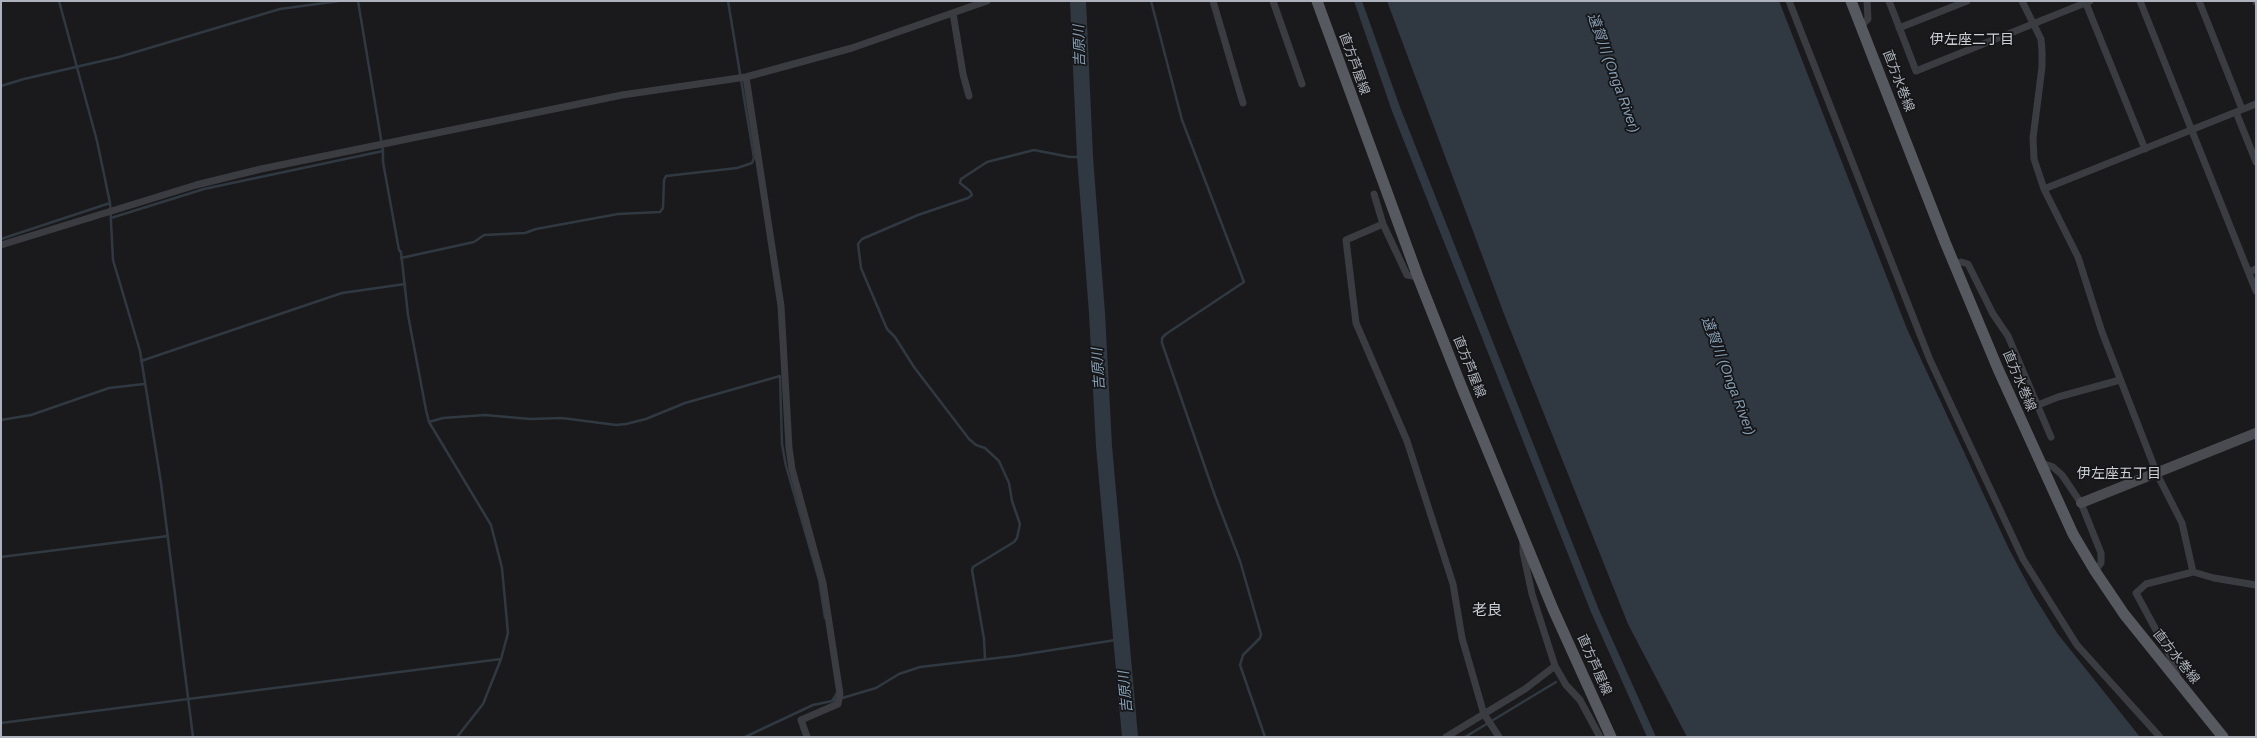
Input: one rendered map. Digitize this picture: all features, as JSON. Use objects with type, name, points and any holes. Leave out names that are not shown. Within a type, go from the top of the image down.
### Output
[{"type":"main road","name":"直方水巻線","points":[[1851,1],[1862,25],[1955,264],[2039,462],[2073,534],[2095,571],[2124,614],[2224,737]]},
{"type":"main road","name":"直方芦屋線","points":[[1318,5],[1418,277],[1524,539],[1611,737]]},
{"type":"street","points":[[1,245],[196,185],[261,169],[622,95],[746,77],[852,48],[988,1]]},
{"type":"street","points":[[1213,1],[1243,103]]},
{"type":"street","points":[[1273,1],[1302,84]]},
{"type":"street","points":[[1310,1],[1315,7],[1318,5]]},
{"type":"street","points":[[1789,1],[1930,360],[2022,558],[2077,645],[2160,737]]},
{"type":"street","points":[[1862,25],[1868,19],[1867,1]]},
{"type":"street","points":[[1889,1],[1916,71],[2087,2],[2144,148]]},
{"type":"street","points":[[1899,28],[1967,1]]},
{"type":"street","points":[[2022,1],[2041,39],[2042,67],[2033,138],[2034,159],[2044,189],[2078,257],[2085,283],[2120,380],[2157,474],[2182,523],[2193,572]]},
{"type":"street","points":[[2140,1],[2256,291]]},
{"type":"street","points":[[2199,1],[2256,162]]},
{"type":"street","points":[[953,13],[963,74],[969,96]]},
{"type":"street","points":[[746,77],[781,306],[791,462],[823,583],[840,694],[838,704],[801,720],[807,737]]},
{"type":"street","points":[[2044,189],[2256,104]]},
{"type":"street","points":[[1374,194],[1383,224],[1407,275],[1418,277]]},
{"type":"street","points":[[1383,224],[1346,240],[1356,323],[1407,442],[1453,584],[1462,638],[1484,714],[1499,737]]},
{"type":"street","points":[[1955,264],[1961,262],[1968,264],[1993,314],[2008,336],[2051,438]]},
{"type":"street","points":[[2248,272],[2256,269]]},
{"type":"street","points":[[2038,405],[2058,397],[2120,380]]},
{"type":"street","points":[[2081,504],[2256,433]]},
{"type":"street","points":[[2039,462],[2053,467],[2062,475],[2081,504],[2101,553],[2101,563],[2095,571]]},
{"type":"street","points":[[1524,539],[1523,552],[1532,594],[1555,666],[1566,685],[1580,700],[1600,737]]},
{"type":"street","points":[[2177,680],[2176,667],[2136,593],[2146,584],[2193,572],[2214,578],[2256,585]]},
{"type":"street","points":[[1446,737],[1524,689],[1555,666]]},
{"type":"water","points":[[1354,1],[1362,1],[1400,107],[1599,610],[1656,737],[1647,737],[1591,612],[1392,111]]},
{"type":"water","name":"遠賀川 (Onga River)","points":[[1387,1],[1779,1],[1907,329],[2008,547],[2034,596],[2057,633],[2140,737],[1687,737],[1628,624],[1504,314]]},
{"type":"waterway","points":[[59,1],[97,141],[110,203],[113,260],[140,351],[161,483],[193,737]]},
{"type":"waterway","points":[[1,86],[24,79],[119,57],[280,9],[339,1]]},
{"type":"waterway","points":[[358,1],[383,151],[383,162],[399,250],[401,252],[408,315],[429,422],[491,525],[502,568],[508,633],[501,659],[483,704],[457,737]]},
{"type":"waterway","points":[[401,258],[474,242],[484,235],[525,233],[536,229],[618,214],[660,212],[663,208],[664,180],[666,176],[737,168],[752,163],[754,158],[728,1]]},
{"type":"waterway","name":"吉原川","points":[[1078,1],[1085,157],[1097,313],[1104,446],[1130,737]]},
{"type":"waterway","points":[[1151,1],[1182,120],[1244,282],[1166,334],[1162,338],[1162,343],[1215,496],[1240,561],[1261,634],[1260,638],[1243,655],[1240,665],[1265,737]]},
{"type":"waterway","points":[[985,659],[984,639],[972,570],[973,567],[1014,542],[1017,538],[1020,524],[1012,501],[1009,483],[999,461],[985,448],[976,445],[969,439],[914,367],[895,337],[887,329],[861,268],[858,244],[862,239],[918,215],[968,198],[972,195],[970,191],[960,183],[961,179],[987,162],[1034,150],[1070,157],[1085,157]]},
{"type":"waterway","points":[[111,218],[204,189],[383,151]]},
{"type":"waterway","points":[[1,239],[110,203]]},
{"type":"waterway","points":[[141,361],[342,293],[405,284]]},
{"type":"waterway","points":[[429,422],[443,418],[485,415],[530,419],[562,418],[616,425],[626,424],[646,419],[685,403],[780,376],[782,444],[786,466],[819,580],[825,618]]},
{"type":"waterway","points":[[1,420],[31,415],[109,388],[144,384]]},
{"type":"waterway","points":[[1,557],[168,536]]},
{"type":"waterway","points":[[745,737],[813,705],[876,688],[899,674],[920,667],[1014,656],[1122,639]]},
{"type":"waterway","points":[[1,723],[501,659]]},
{"type":"waterway","points":[[1465,737],[1556,682]]},
{"type":"waterway","points":[[832,701],[837,693]]},
{"type":"district","name":"伊左座二丁目","points":[[1972,40]]},
{"type":"district","name":"伊左座五丁目","points":[[2119,474]]},
{"type":"district","name":"老良","points":[[1487,611]]}]
